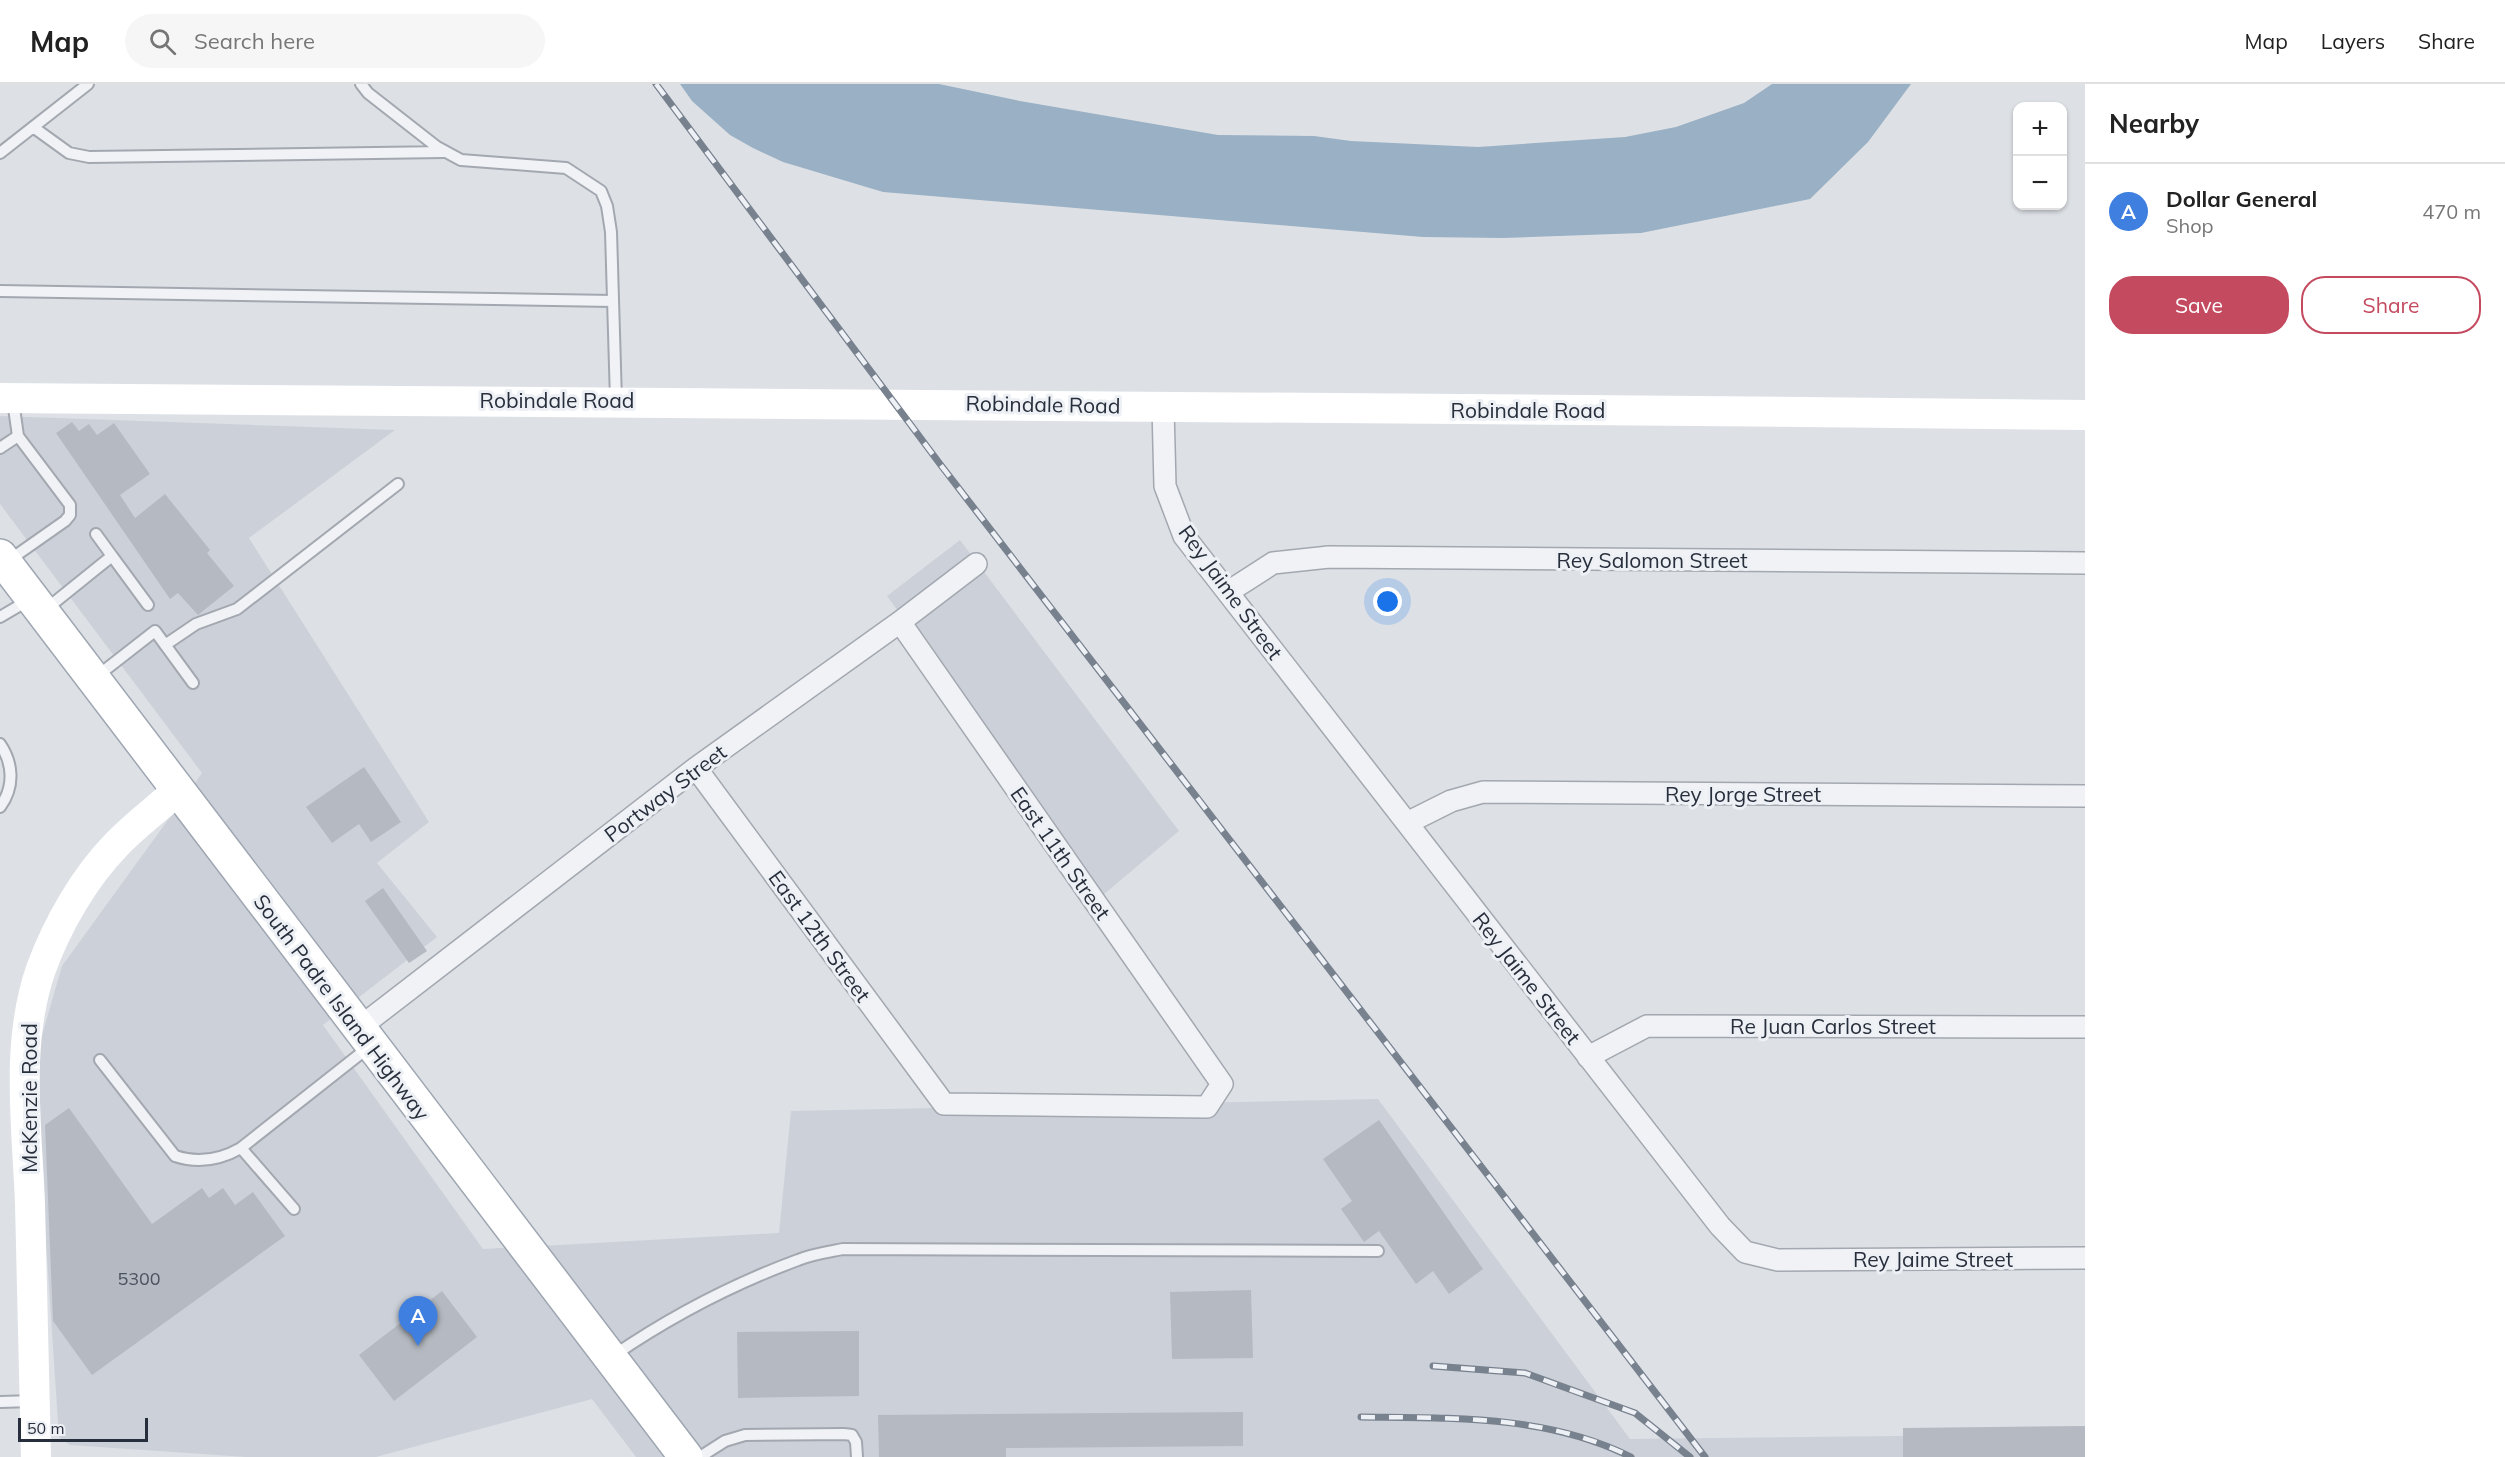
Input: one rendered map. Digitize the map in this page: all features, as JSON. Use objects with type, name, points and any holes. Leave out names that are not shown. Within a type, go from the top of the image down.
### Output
[{"type":"main road","name":"South Padre Island Highway","points":[[3,560],[686,1457]]},
{"type":"street","name":"Robindale Road","points":[[6,398],[949,402],[2085,415]]},
{"type":"street","name":"Rey Jaime Street","points":[[1163,406],[1165,486],[1184,536],[1720,1226],[1745,1252],[1778,1260],[2085,1258]]},
{"type":"street","name":"Rey Salomon Street","points":[[1228,592],[1273,563],[1329,557],[2085,563]]},
{"type":"street","name":"Portway Street","points":[[365,1036],[696,768],[900,622],[976,564]]},
{"type":"street","name":"East 11th Street","points":[[900,622],[1222,1084],[1207,1107],[944,1104]]},
{"type":"street","name":"East 12th Street","points":[[696,768],[944,1104]]},
{"type":"street","name":"McKenzie Road","points":[[36,1457],[26,1104],[26,1044],[31,999],[63,920],[90,878],[116,845],[177,791]]},
{"type":"street","name":"Rey Jorge Street","points":[[1407,823],[1451,801],[1483,792],[2085,796]]},
{"type":"street","name":"Re Juan Carlos Street","points":[[1588,1057],[1647,1026],[2085,1027]]},
{"type":"lane","points":[[0,153],[88,84]]},
{"type":"lane","points":[[361,84],[376,100],[461,160],[566,168],[601,190],[607,206],[611,232],[616,400]]},
{"type":"lane","points":[[33,127],[69,153],[90,157],[447,152]]},
{"type":"lane","points":[[0,291],[613,301]]},
{"type":"lane","points":[[3,560],[65,521],[70,515],[70,505],[18,436],[6,398]]},
{"type":"lane","points":[[0,448],[18,436]]},
{"type":"lane","points":[[165,645],[196,624],[237,609],[398,484]]},
{"type":"lane","points":[[96,534],[148,606]]},
{"type":"lane","points":[[0,618],[38,605],[112,556]]},
{"type":"lane","points":[[93,679],[155,631],[194,683]]},
{"type":"lane","points":[[0,744],[9,757],[12,770],[8,790],[0,807]]},
{"type":"lane","points":[[100,1060],[175,1156],[188,1160],[215,1159],[241,1148],[365,1036]]},
{"type":"lane","points":[[241,1148],[294,1209]]},
{"type":"lane","points":[[610,1358],[660,1324],[744,1283],[800,1259],[843,1249],[1378,1251]]},
{"type":"lane","points":[[0,1402],[35,1401]]},
{"type":"lane","points":[[700,1457],[725,1441],[745,1435],[833,1434],[852,1435],[856,1442],[857,1457]]},
{"type":"shaded area","points":[[0,416],[395,430],[249,538],[429,822],[377,863],[437,937],[323,1025],[483,1249],[779,1233],[791,1111],[1378,1099],[1630,1439],[2085,1434],[2085,1457],[636,1457],[592,1399],[376,1457],[246,1457],[70,1445],[59,1437],[34,1063],[62,966],[202,773],[0,504]]},
{"type":"shaded area","points":[[960,540],[1179,831],[1103,895],[887,596]]},
{"type":"water","points":[[680,84],[939,84],[1020,101],[1218,135],[1314,136],[1351,141],[1478,147],[1625,137],[1676,127],[1744,103],[1772,84],[1911,84],[1868,142],[1810,199],[1641,233],[1502,238],[1423,237],[883,192],[783,162],[753,148],[730,135],[692,101]]},
{"type":"building","points":[[72,422],[79,431],[89,424],[97,435],[114,423],[150,474],[120,495],[135,518],[165,494],[210,550],[207,553],[234,586],[198,615],[178,593],[170,599],[56,433]]},
{"type":"building","points":[[364,767],[401,822],[371,842],[359,824],[332,843],[306,807]]},
{"type":"building","points":[[383,888],[427,951],[409,963],[365,901]]},
{"type":"building","points":[[69,1108],[152,1224],[202,1188],[209,1198],[223,1188],[235,1205],[253,1192],[285,1236],[92,1375],[53,1321],[45,1125]]},
{"type":"building","points":[[1379,1120],[1483,1269],[1449,1294],[1433,1271],[1416,1284],[1379,1231],[1364,1242],[1341,1209],[1352,1201],[1323,1159]]},
{"type":"building","points":[[1251,1290],[1253,1358],[1172,1359],[1170,1292]]},
{"type":"building","points":[[442,1291],[477,1337],[394,1401],[359,1355]]},
{"type":"building","points":[[859,1331],[859,1396],[738,1398],[737,1332]]},
{"type":"building","points":[[1243,1412],[1243,1446],[1006,1448],[1006,1457],[879,1457],[878,1415]]},
{"type":"building","points":[[2085,1426],[2085,1457],[1903,1457],[1903,1428]]},
{"type":"railway","points":[[656,84],[940,464],[1705,1457]]},
{"type":"railway","points":[[1433,1366],[1525,1373],[1635,1413],[1690,1457]]},
{"type":"railway","points":[[1361,1417],[1465,1419],[1533,1426],[1599,1443],[1631,1457]]},
{"type":"place","name":"Dollar General","points":[[418,1346]]}]
